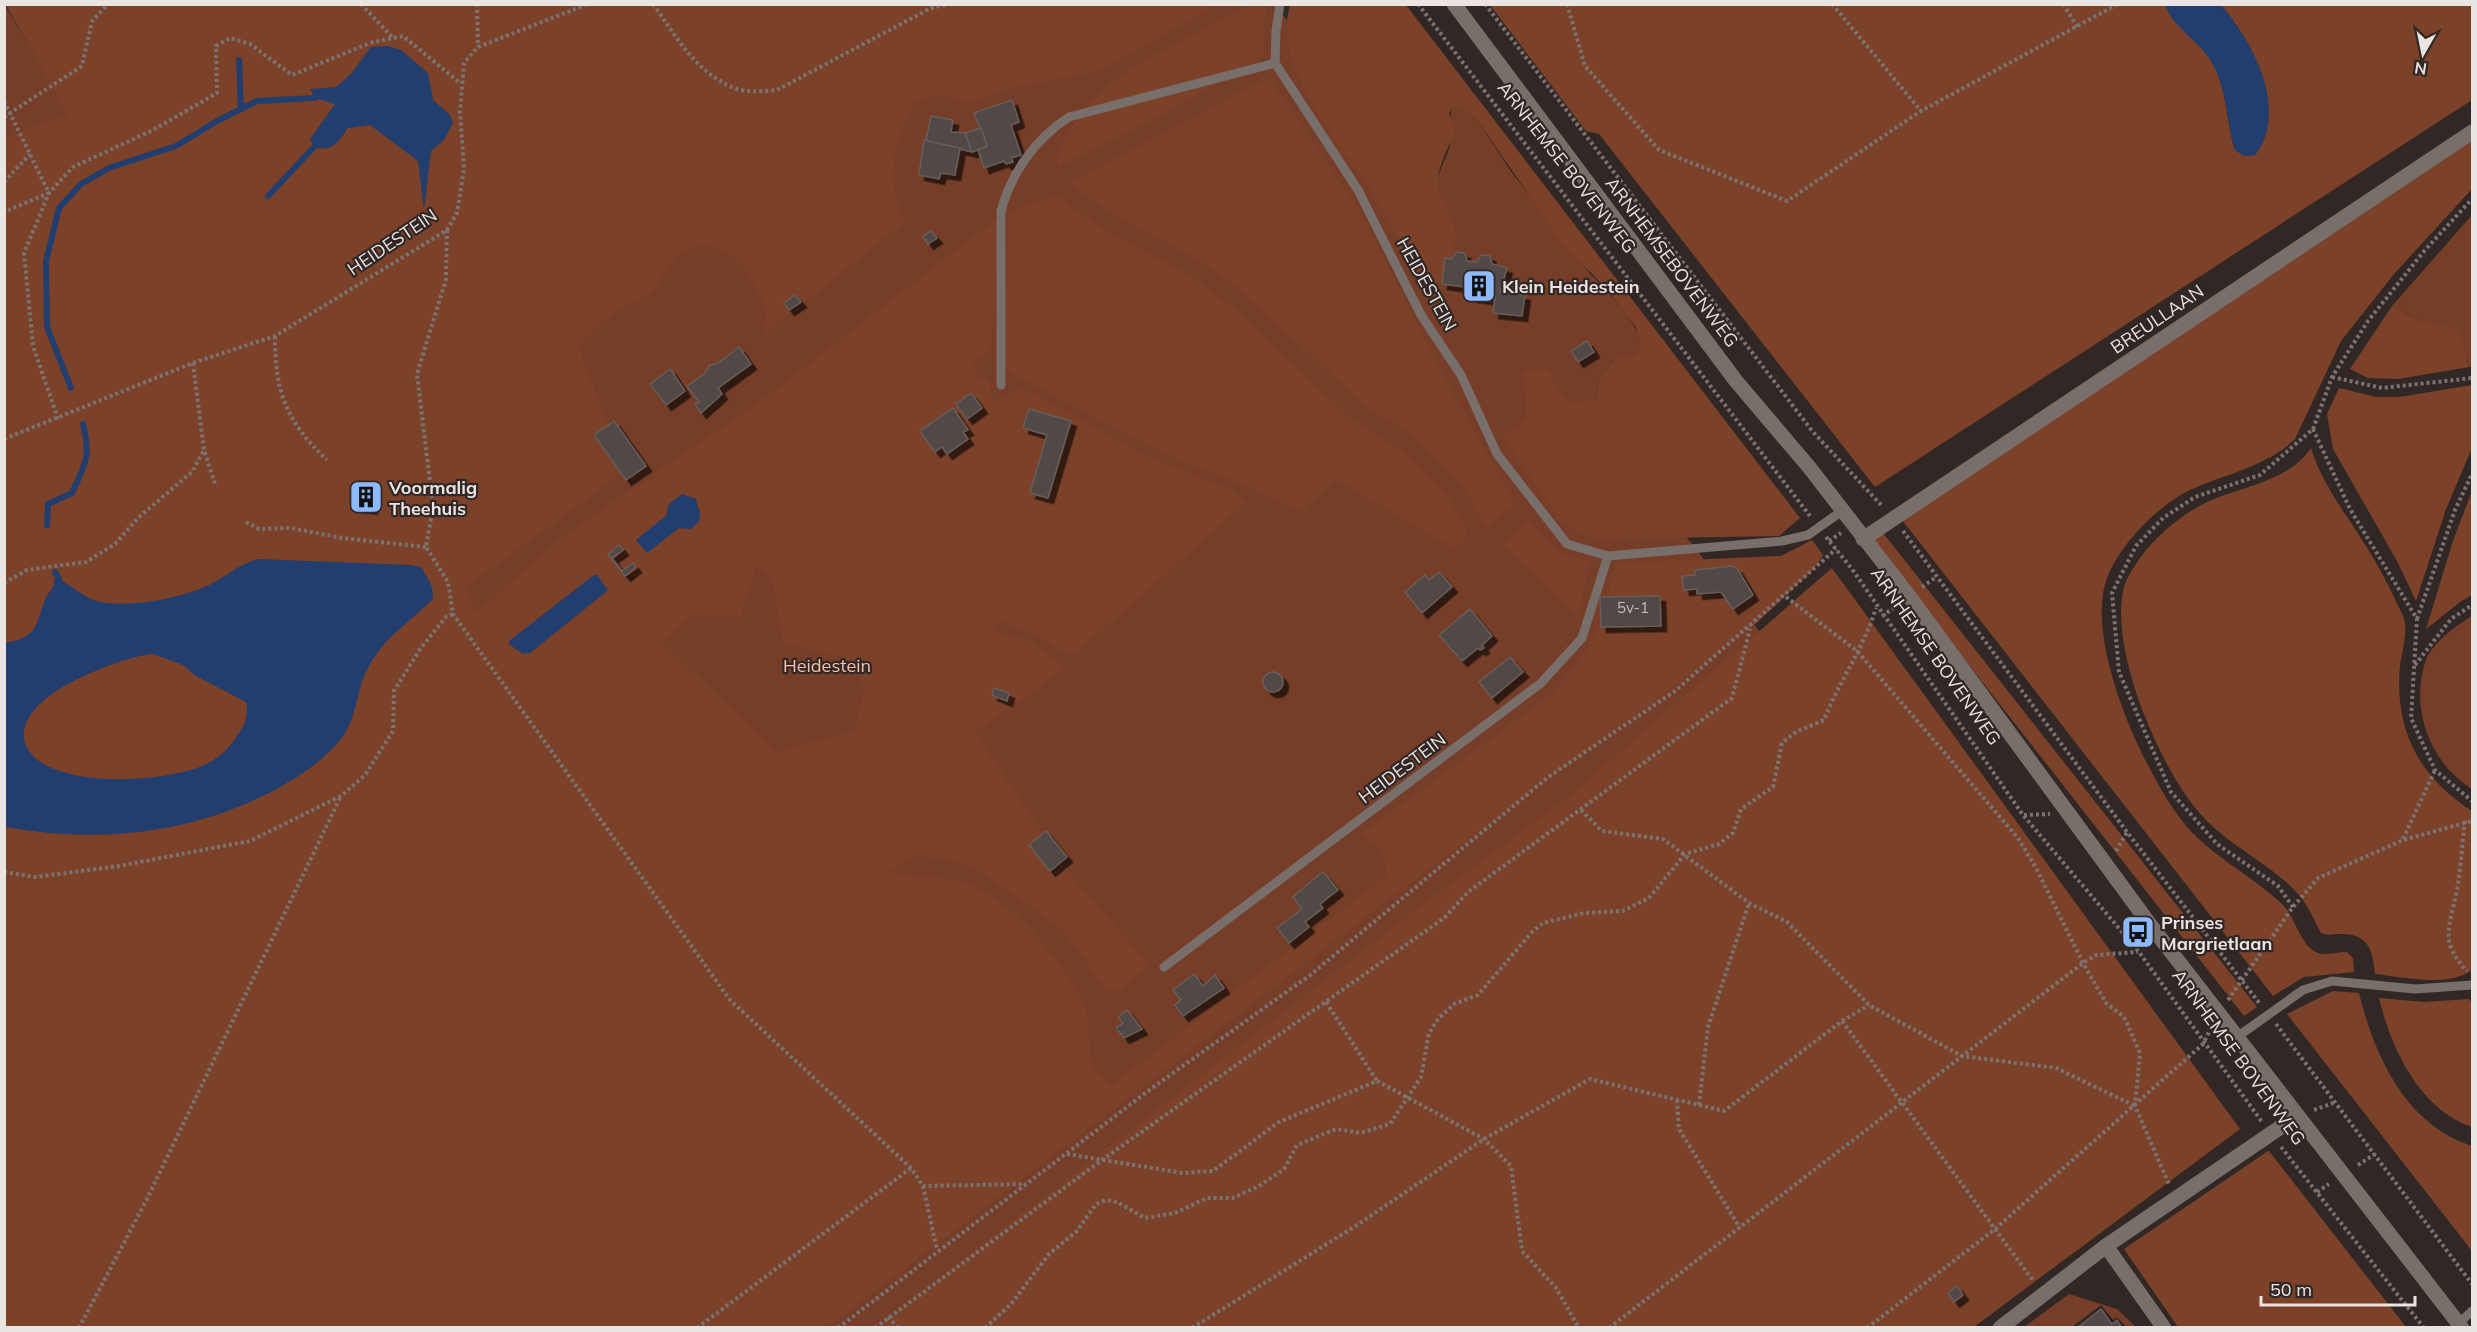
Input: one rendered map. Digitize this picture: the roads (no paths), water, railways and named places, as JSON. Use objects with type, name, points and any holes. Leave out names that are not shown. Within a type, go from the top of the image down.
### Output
[{"type":"main road","name":"ARNHEMSEBOVENWEG","points":[[1454,4],[1736,381],[1863,539]]},
{"type":"main road","name":"BREULLAAN","points":[[1863,539],[2472,132]]},
{"type":"main road","name":"ARNHEMSE BOVENWEG","points":[[1863,539],[1909,596],[2065,813],[2460,1325]]},
{"type":"main road","points":[[2000,1328],[2106,1246],[2297,1116]]},
{"type":"main road","points":[[2106,1246],[2164,1328]]},
{"type":"lane","points":[[1001,385],[1001,210],[1007,190],[1038,141],[1050,129],[1069,117],[1275,63],[1280,4]]},
{"type":"lane","name":"HEIDESTEIN","points":[[1275,63],[1358,190],[1421,315],[1461,375],[1497,454],[1567,544],[1608,556],[1782,541],[1808,535],[1842,511]]},
{"type":"lane","name":"HEIDESTEIN","points":[[1164,967],[1541,683],[1582,638],[1608,556]]},
{"type":"lane","points":[[2237,1037],[2302,990],[2332,981],[2415,989],[2472,985]]},
{"type":"lane","points":[[2460,1325],[2472,1311]]},
{"type":"water","points":[[2165,5],[2221,5],[2244,37],[2255,56],[2268,97],[2269,118],[2265,137],[2255,155],[2245,156],[2235,150],[2224,95],[2217,73],[2207,55],[2174,21]]},
{"type":"water","points":[[388,46],[401,50],[428,73],[433,100],[450,115],[453,123],[444,140],[431,151],[424,210],[418,161],[370,125],[348,128],[338,142],[326,148],[314,147],[310,139],[335,104],[315,98],[310,89],[336,87],[351,74],[371,47]]},
{"type":"water","points":[[682,494],[696,499],[700,513],[699,522],[690,529],[679,528],[647,553],[636,540],[667,515],[668,505]]},
{"type":"water","points":[[259,559],[409,565],[421,567],[430,582],[433,599],[389,639],[374,657],[361,684],[349,726],[330,751],[302,774],[271,792],[239,807],[174,826],[141,832],[107,834],[39,832],[5,827],[5,643],[24,637],[34,628],[46,597],[54,585],[54,580],[59,579],[91,599],[118,604],[134,603],[197,590]],"holes":[[[153,654],[183,665],[196,676],[246,702],[247,707],[244,724],[232,743],[218,757],[198,768],[144,778],[84,777],[57,770],[37,759],[25,743],[24,730],[29,717],[43,701],[68,684],[114,664],[142,655]]]},
{"type":"water","points":[[594,575],[597,575],[608,590],[530,653],[523,654],[510,645],[509,641]]},
{"type":"waterway","points":[[239,60],[241,109]]},
{"type":"waterway","points":[[71,388],[47,327],[46,261],[59,208],[81,184],[109,168],[176,146],[217,121],[257,101],[315,98]]},
{"type":"waterway","points":[[268,196],[314,147]]},
{"type":"waterway","points":[[47,525],[48,504],[72,493],[84,466],[87,444],[83,424]]},
{"type":"waterway","points":[[55,572],[59,579]]},
{"type":"place","name":"Klein Heidestein","points":[[1479,286]]},
{"type":"place","name":"Voormalig Theehuis","points":[[366,497]]},
{"type":"place","name":"Prinses Margrietlaan","points":[[2138,932]]},
{"type":"park label","name":"Heidestein","points":[[827,665]]}]
